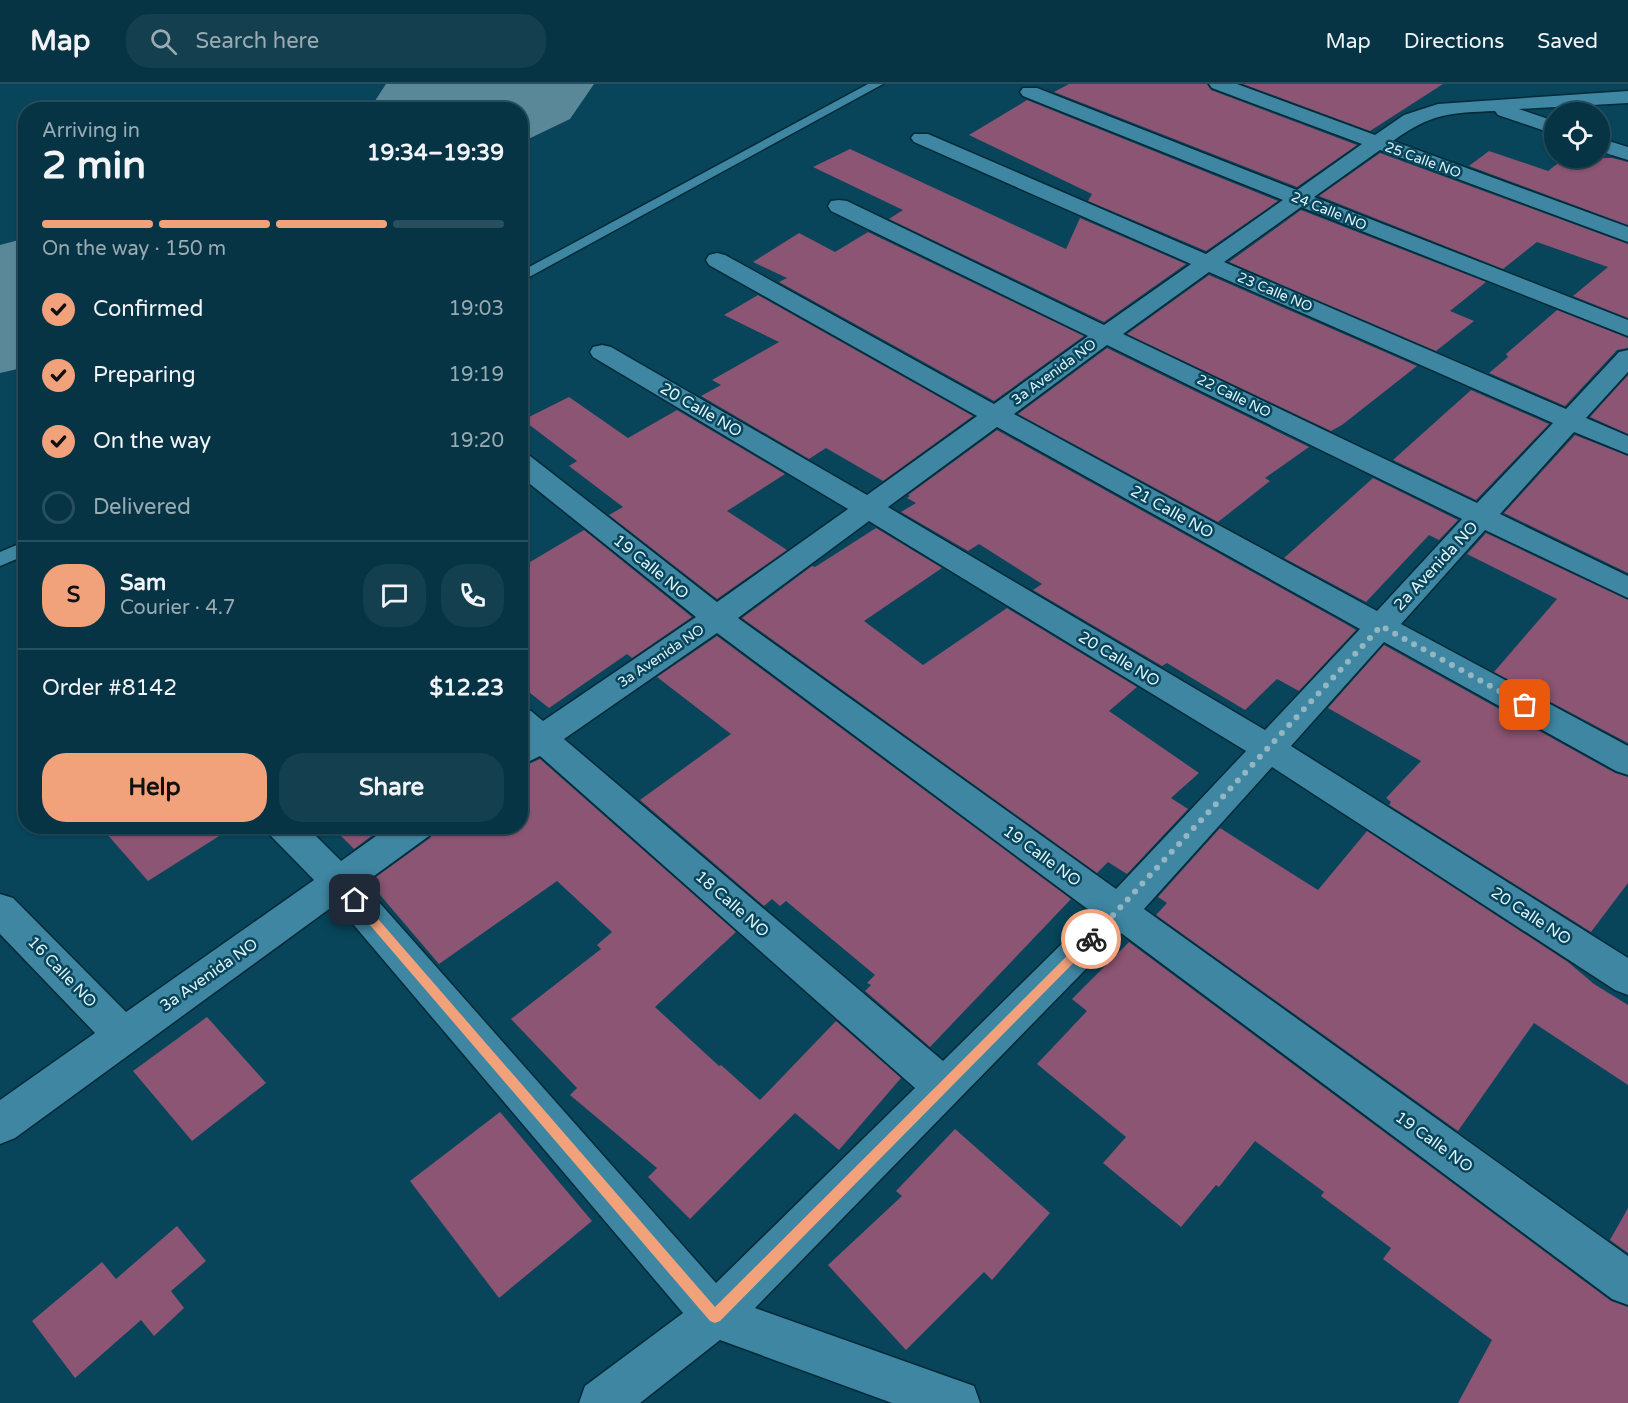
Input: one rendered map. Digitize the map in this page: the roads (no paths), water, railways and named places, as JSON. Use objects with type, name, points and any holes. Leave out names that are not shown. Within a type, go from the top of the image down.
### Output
[{"type":"street","name":"25 Calle NO","points":[[1219,84],[1628,235]]},
{"type":"street","name":"24 Calle NO","points":[[1030,92],[1628,329]]},
{"type":"street","name":"3a Avenida NO","points":[[528,736],[717,618],[1107,334],[1412,119],[1438,110],[1628,97]]},
{"type":"street","points":[[1490,106],[1544,125]]},
{"type":"street","name":"23 Calle NO","points":[[921,138],[1628,446]]},
{"type":"street","points":[[1610,148],[1628,154]]},
{"type":"street","name":"22 Calle NO","points":[[839,206],[1628,588]]},
{"type":"street","name":"21 Calle NO","points":[[717,260],[1628,762]]},
{"type":"street","name":"20 Calle NO","points":[[602,352],[868,508],[1268,748],[1628,978]]},
{"type":"street","name":"2a Avenida NO","points":[[602,1403],[715,1317],[1118,912],[1628,357]]},
{"type":"street","name":"19 Calle NO","points":[[528,468],[717,618],[1628,1283]]},
{"type":"street","name":"18 Calle NO","points":[[528,738],[944,1087]]},
{"type":"street","points":[[291,834],[339,882],[715,1317],[957,1403]]},
{"type":"street","name":"3a Avenida NO","points":[[0,1124],[406,834]]},
{"type":"street","name":"16 Calle NO","points":[[0,909],[123,1036]]},
{"type":"lane","points":[[528,274],[878,84]]},
{"type":"lane","points":[[0,561],[18,551]]}]
